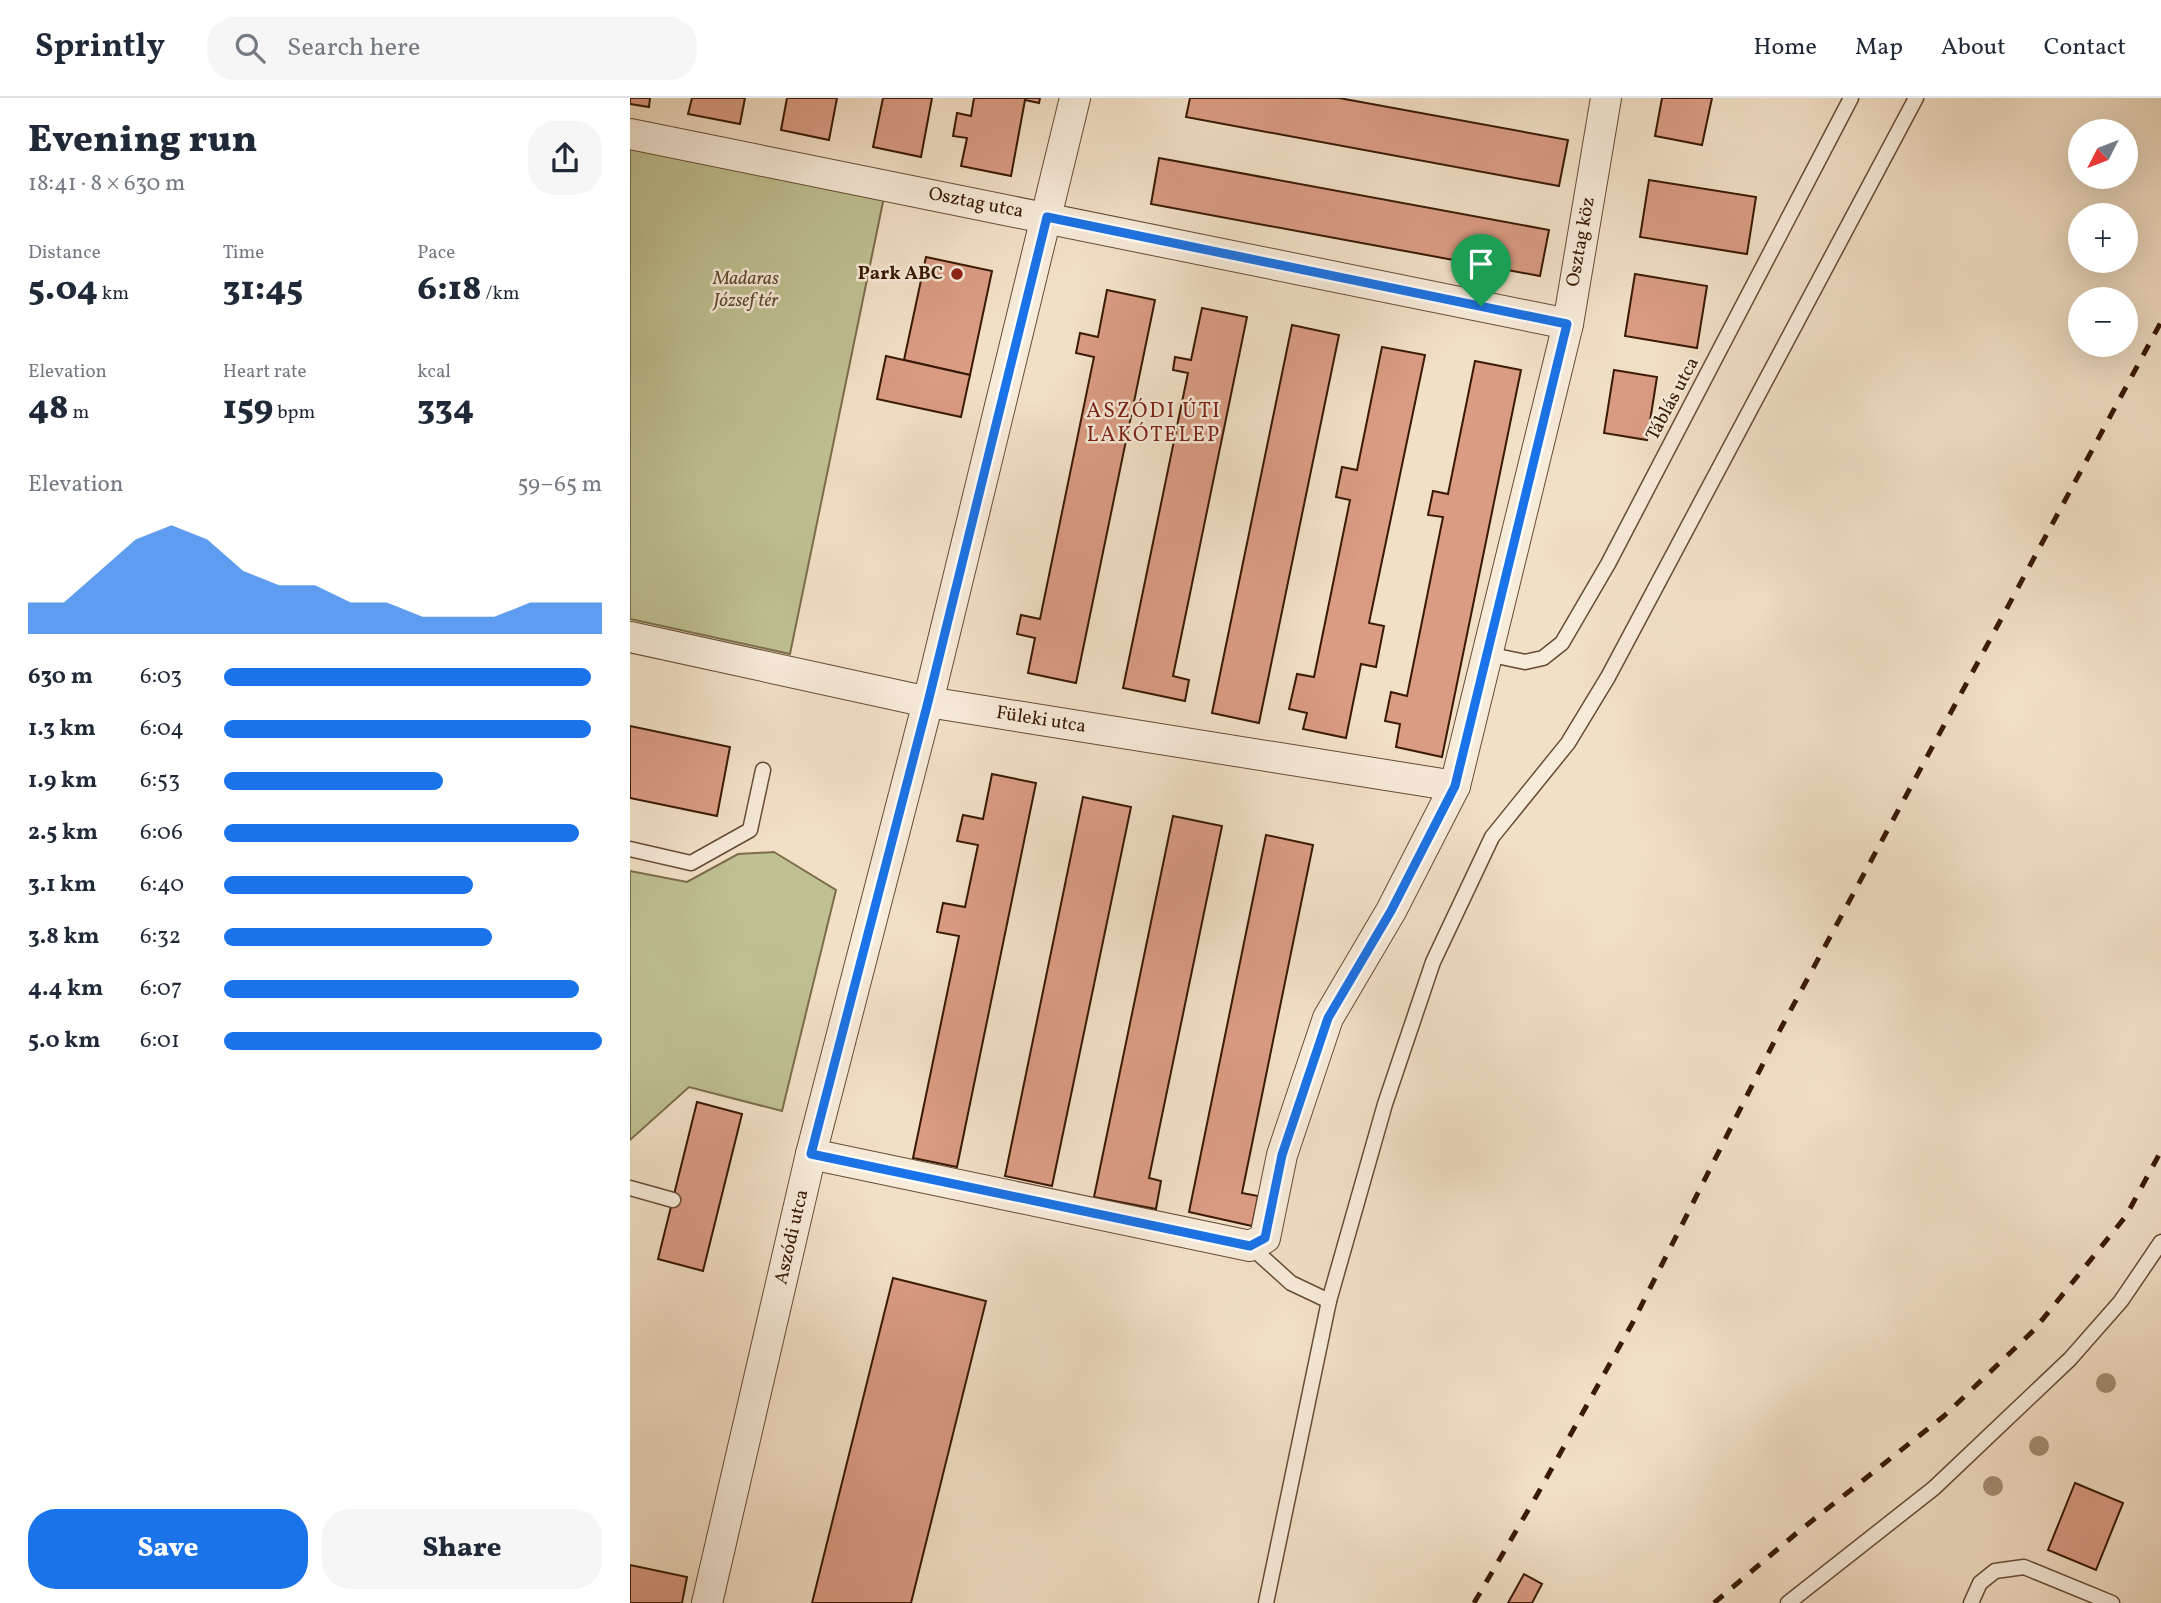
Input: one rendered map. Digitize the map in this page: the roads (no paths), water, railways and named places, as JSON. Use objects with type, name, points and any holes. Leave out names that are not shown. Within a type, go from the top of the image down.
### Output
[{"type":"street","name":"Aszódi utca","points":[[708,1603],[811,1154],[928,702],[1075,98]]},
{"type":"street","name":"Osztag köz","points":[[1250,1246],[1265,1238],[1282,1155],[1328,1018],[1391,911],[1455,786],[1567,324],[1606,98]]},
{"type":"street","name":"Osztag utca","points":[[630,134],[1567,324]]},
{"type":"street","name":"Füleki utca","points":[[630,637],[928,702],[1455,786]]},
{"type":"street","points":[[811,1154],[1250,1246]]},
{"type":"lane","name":"Táblás utca","points":[[1487,653],[1525,662],[1543,658],[1562,643],[1608,564],[1851,98]]},
{"type":"lane","points":[[1266,1603],[1329,1301],[1385,1104],[1429,975],[1492,837],[1568,743],[1608,677],[1916,98]]},
{"type":"lane","points":[[630,849],[691,863],[750,830],[764,770]]},
{"type":"lane","points":[[630,1188],[673,1200]]},
{"type":"lane","points":[[1788,1603],[1934,1488],[2070,1359],[2121,1301],[2161,1242]]},
{"type":"lane","points":[[1250,1246],[1291,1283],[1329,1301]]},
{"type":"lane","points":[[1971,1603],[1980,1583],[1995,1571],[2024,1567],[2112,1603]]},
{"type":"railway","points":[[1474,1603],[1633,1322],[1781,1028],[2161,322]]},
{"type":"railway","points":[[1714,1603],[1944,1416],[2034,1330],[2126,1216],[2161,1151]]},
{"type":"place","name":"Park ABC","points":[[957,274]]},
{"type":"district","name":"ASZÓDI ÚTI LAKÓTELEP","points":[[1154,423]]},
{"type":"park label","name":"Madaras József tér","points":[[746,290]]}]
